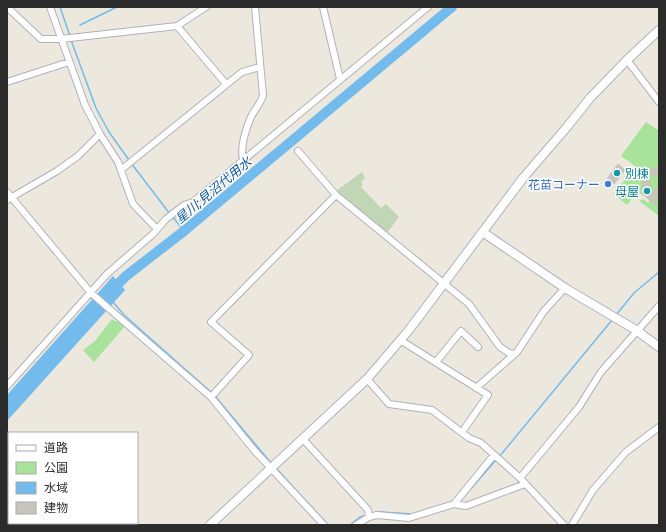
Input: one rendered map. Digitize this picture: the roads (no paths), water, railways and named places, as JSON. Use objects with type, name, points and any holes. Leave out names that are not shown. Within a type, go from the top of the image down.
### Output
[{"type":"street","points":[[7,7],[41,39],[75,38],[177,26],[206,7]]},
{"type":"street","points":[[50,7],[63,39],[69,62],[85,105],[100,134],[124,168],[128,194],[133,204],[157,229]]},
{"type":"street","points":[[243,159],[243,148],[247,125],[262,100],[255,7]]},
{"type":"street","points":[[323,7],[340,79]]},
{"type":"street","points":[[7,386],[118,264],[166,219],[177,210],[193,202],[428,7]]},
{"type":"street","points":[[177,26],[226,84]]},
{"type":"street","points":[[210,525],[367,379],[400,340],[484,233],[523,178],[568,127],[590,98],[659,30]]},
{"type":"street","points":[[627,60],[659,102]]},
{"type":"street","points":[[7,82],[69,62]]},
{"type":"street","points":[[124,168],[242,72],[260,66]]},
{"type":"street","points":[[10,199],[78,156],[100,134]]},
{"type":"street","points":[[298,151],[336,195],[469,304],[500,347],[509,353],[514,354]]},
{"type":"street","points":[[7,192],[10,199],[92,294],[211,397],[254,450],[324,525]]},
{"type":"street","points":[[211,397],[249,355],[211,322],[336,195]]},
{"type":"street","points":[[484,233],[565,288],[636,330],[659,348]]},
{"type":"street","points":[[476,388],[514,354],[544,311],[565,288]]},
{"type":"street","points":[[520,478],[579,407],[601,372],[636,330],[659,306]]},
{"type":"street","points":[[436,362],[461,330],[478,347]]},
{"type":"street","points":[[400,340],[488,395],[462,432]]},
{"type":"street","points":[[367,379],[388,404],[432,410],[462,432],[481,443],[520,478],[564,525]]},
{"type":"street","points":[[572,525],[594,490],[626,452],[659,427]]},
{"type":"street","points":[[302,438],[368,510],[369,517]]},
{"type":"street","points":[[454,504],[494,455]]},
{"type":"street","points":[[356,525],[369,517],[377,515],[409,518],[454,504],[466,506],[525,484]]},
{"type":"water","points":[[113,276],[125,290],[7,421],[7,395]]},
{"type":"waterway","points":[[60,7],[70,36]]},
{"type":"waterway","points":[[80,25],[117,7]]},
{"type":"waterway","name":"星川;見沼代用水","points":[[110,292],[126,276],[184,231],[452,7]]},
{"type":"waterway","points":[[71,40],[96,108],[109,132],[129,160]]},
{"type":"waterway","points":[[131,163],[170,214]]},
{"type":"waterway","points":[[173,217],[184,231]]},
{"type":"waterway","points":[[616,315],[634,293],[659,272]]},
{"type":"waterway","points":[[113,302],[124,315],[212,393]]},
{"type":"waterway","points":[[499,457],[612,320]]},
{"type":"waterway","points":[[215,396],[271,463]]},
{"type":"waterway","points":[[460,501],[496,460]]},
{"type":"waterway","points":[[275,467],[328,525]]},
{"type":"waterway","points":[[380,512],[412,514]]},
{"type":"waterway","points":[[350,525],[360,517],[367,515]]},
{"type":"place","name":"別棟","points":[[617,173]]},
{"type":"place","name":"花苗コーナー","points":[[608,184]]},
{"type":"place","name":"母屋","points":[[647,191]]}]
